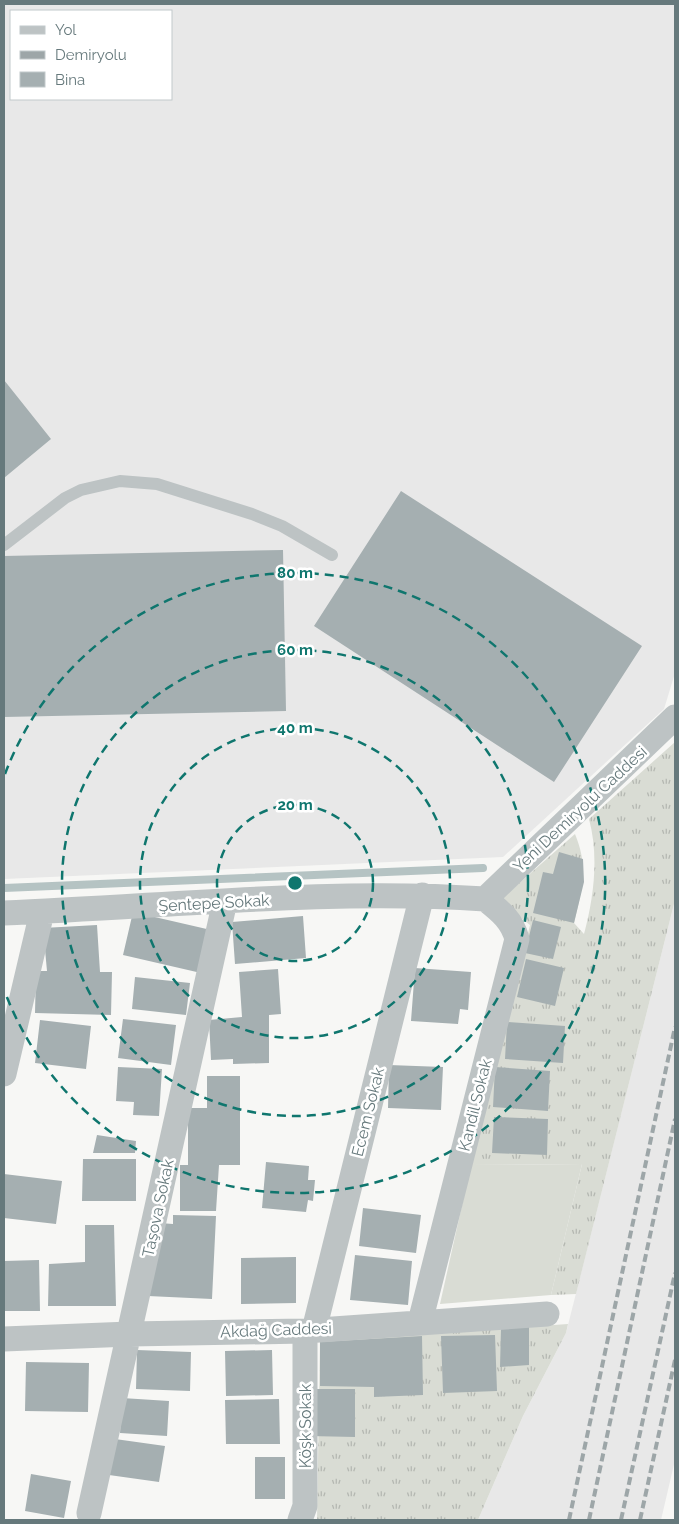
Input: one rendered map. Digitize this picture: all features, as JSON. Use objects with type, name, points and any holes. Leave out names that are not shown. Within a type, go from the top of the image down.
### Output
[{"type":"street","name":"Yeni Demiryolu Caddesi","points":[[484,899],[675,717]]},
{"type":"street","name":"Şentepe Sokak","points":[[4,914],[226,901],[422,895],[484,899]]},
{"type":"street","name":"Ecem Sokak","points":[[309,1330],[422,895]]},
{"type":"street","name":"Kandil Sokak","points":[[420,1322],[517,939],[514,928],[507,917],[484,899]]},
{"type":"street","name":"Taşova Sokak","points":[[89,1513],[226,901]]},
{"type":"street","points":[[4,1074],[42,912]]},
{"type":"street","name":"Akdağ Caddesi","points":[[4,1339],[309,1330],[547,1314]]},
{"type":"street","name":"Köşk Sokak","points":[[300,1520],[305,1506],[309,1330]]},
{"type":"lane","points":[[4,545],[65,498],[81,490],[120,481],[157,484],[252,514],[282,526],[332,555]]},
{"type":"shaded area","points":[[4,4],[675,4],[675,673],[664,709],[503,857],[4,879]]},
{"type":"shaded area","points":[[675,900],[675,1460],[661,1520],[478,1520],[523,1416],[566,1333]]},
{"type":"green space","points":[[675,742],[675,900],[576,1294],[551,1295],[582,1164],[471,1165],[530,925],[499,901],[575,834],[582,857],[583,878],[574,923],[584,934],[593,891],[594,876],[594,847],[589,819]]},
{"type":"green space","points":[[582,1164],[551,1295],[440,1304],[471,1165]]},
{"type":"green space","points":[[568,1324],[566,1333],[523,1416],[478,1520],[317,1520],[320,1342]]},
{"type":"building","points":[[4,380],[51,439],[4,478]]},
{"type":"building","points":[[401,491],[642,646],[554,782],[314,626]]},
{"type":"building","points":[[283,550],[286,711],[4,717],[4,556]]},
{"type":"building","points":[[559,852],[583,859],[584,882],[574,923],[533,913],[543,872],[553,874]]},
{"type":"building","points":[[133,912],[211,930],[201,973],[123,955]]},
{"type":"building","points":[[303,916],[306,958],[235,964],[232,922]]},
{"type":"building","points":[[533,920],[561,927],[553,959],[525,953]]},
{"type":"building","points":[[97,925],[100,972],[112,972],[111,1015],[35,1013],[36,971],[47,971],[43,928]]},
{"type":"building","points":[[526,959],[564,968],[555,1006],[517,997]]},
{"type":"building","points":[[415,968],[471,972],[468,1010],[460,1009],[458,1024],[411,1021]]},
{"type":"building","points":[[278,969],[281,1014],[269,1015],[269,1063],[233,1064],[233,1059],[211,1060],[209,1020],[242,1017],[239,972]]},
{"type":"building","points":[[135,977],[190,983],[186,1015],[132,1009]]},
{"type":"building","points":[[123,1019],[176,1025],[171,1065],[118,1058]]},
{"type":"building","points":[[40,1020],[91,1026],[86,1069],[35,1063]]},
{"type":"building","points":[[507,1022],[565,1026],[563,1063],[505,1059]]},
{"type":"building","points":[[389,1065],[443,1067],[441,1110],[388,1108]]},
{"type":"building","points":[[118,1067],[162,1069],[159,1116],[133,1115],[134,1102],[116,1101]]},
{"type":"building","points":[[495,1067],[550,1071],[548,1111],[493,1107]]},
{"type":"building","points":[[207,1076],[240,1076],[240,1165],[219,1165],[216,1211],[180,1211],[180,1165],[188,1165],[188,1108],[207,1108]]},
{"type":"building","points":[[494,1117],[548,1119],[547,1155],[492,1153]]},
{"type":"building","points":[[97,1135],[136,1141],[135,1153],[93,1153]]},
{"type":"building","points":[[83,1159],[136,1159],[136,1201],[82,1201]]},
{"type":"building","points":[[266,1162],[309,1166],[308,1180],[315,1180],[313,1201],[308,1200],[306,1212],[262,1208]]},
{"type":"building","points":[[4,1174],[62,1181],[56,1224],[4,1218]]},
{"type":"building","points":[[363,1208],[421,1215],[416,1253],[359,1246]]},
{"type":"building","points":[[173,1215],[216,1216],[212,1299],[148,1296],[160,1223],[173,1224]]},
{"type":"building","points":[[85,1225],[114,1225],[116,1306],[48,1306],[49,1264],[85,1262]]},
{"type":"building","points":[[355,1255],[412,1261],[408,1305],[350,1300]]},
{"type":"building","points":[[296,1257],[296,1303],[241,1304],[241,1258]]},
{"type":"building","points":[[39,1260],[40,1311],[4,1311],[4,1261]]},
{"type":"building","points":[[529,1327],[529,1365],[500,1367],[501,1329]]},
{"type":"building","points":[[495,1335],[497,1391],[443,1393],[441,1336]]},
{"type":"building","points":[[422,1336],[423,1395],[374,1397],[374,1387],[320,1386],[320,1342]]},
{"type":"building","points":[[137,1350],[191,1352],[190,1391],[136,1389]]},
{"type":"building","points":[[272,1350],[273,1395],[226,1396],[225,1351]]},
{"type":"building","points":[[26,1362],[89,1363],[88,1412],[25,1411]]},
{"type":"building","points":[[309,1389],[355,1389],[355,1437],[309,1436]]},
{"type":"building","points":[[122,1398],[169,1401],[167,1436],[120,1433]]},
{"type":"building","points":[[279,1399],[280,1444],[226,1444],[225,1400]]},
{"type":"building","points":[[115,1439],[165,1446],[159,1482],[109,1475]]},
{"type":"building","points":[[255,1457],[285,1457],[285,1499],[255,1499]]},
{"type":"building","points":[[31,1474],[71,1481],[64,1518],[25,1511]]},
{"type":"waterway","points":[[4,888],[483,868]]},
{"type":"railway","points":[[569,1520],[675,1027]]},
{"type":"railway","points":[[589,1520],[675,1119]]},
{"type":"railway","points":[[621,1520],[675,1273]]},
{"type":"railway","points":[[640,1520],[675,1360]]}]
